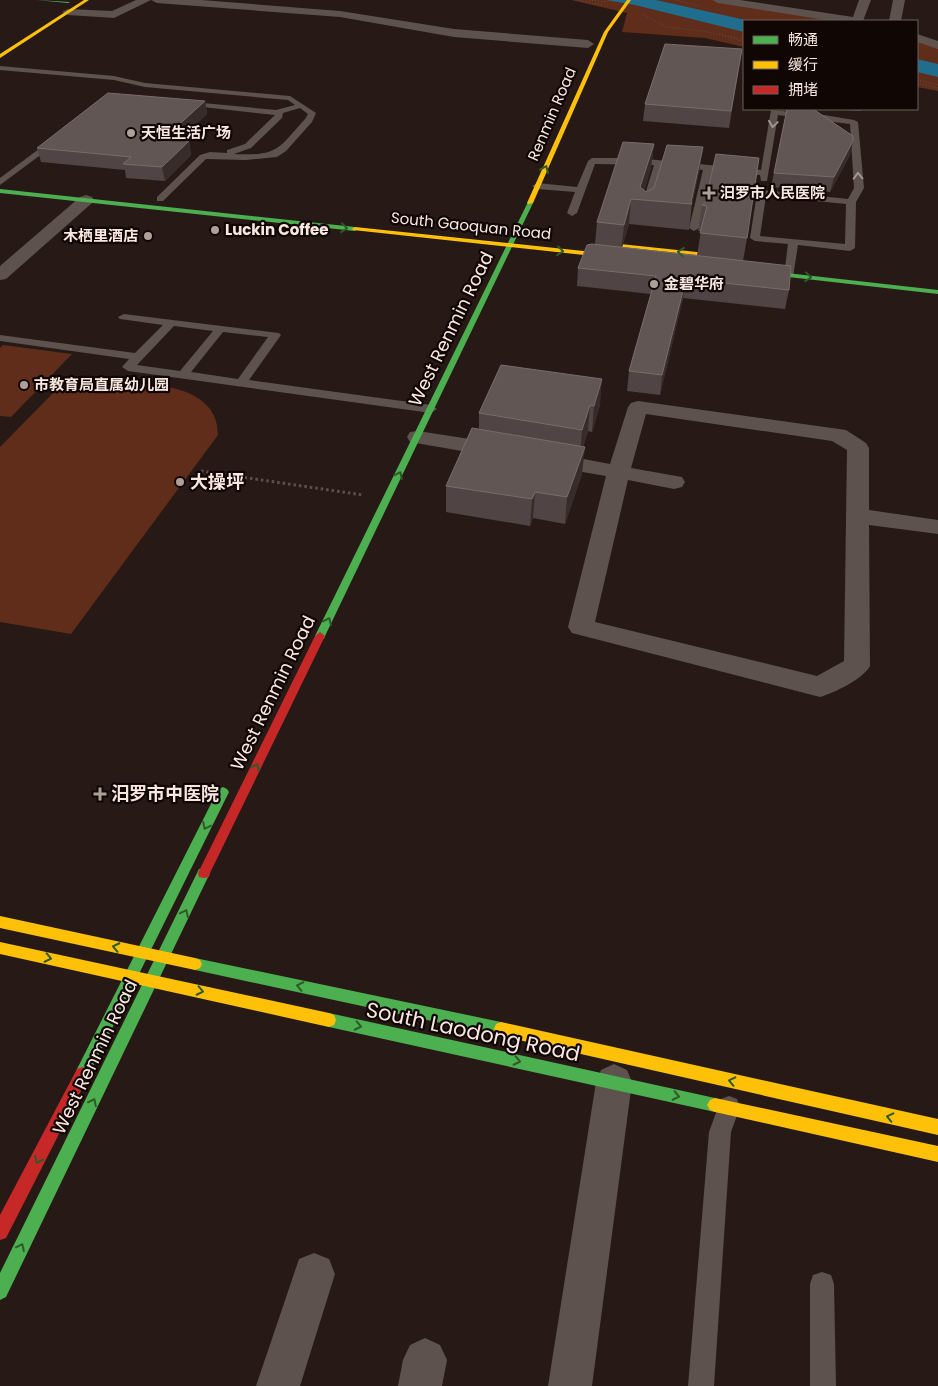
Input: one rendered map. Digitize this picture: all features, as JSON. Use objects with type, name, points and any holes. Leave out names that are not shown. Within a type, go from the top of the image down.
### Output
[{"type":"street","points":[[38,0],[114,15],[145,0]]},
{"type":"street","points":[[0,44],[70,5],[87,0]]},
{"type":"street","points":[[157,0],[340,14],[454,33],[588,44]]},
{"type":"street","name":"Renmin Road","points":[[580,58],[596,30],[616,5],[629,0]]},
{"type":"street","points":[[718,0],[777,4],[849,20]]},
{"type":"street","points":[[858,20],[865,0]]},
{"type":"street","points":[[895,20],[899,0]]},
{"type":"street","points":[[0,56],[70,5]]},
{"type":"street","name":"Renmin Road","points":[[514,240],[592,59],[606,32],[616,5]]},
{"type":"street","points":[[918,38],[938,45]]},
{"type":"street","name":"South Gaoquan Road","points":[[0,183],[160,199],[492,243]]},
{"type":"street","name":"South Gaoquan Road","points":[[0,191],[492,243],[514,240],[796,264]]},
{"type":"street","points":[[0,275],[86,200]]},
{"type":"street","name":"South Gaoquan Road","points":[[514,240],[938,292]]},
{"type":"street","name":"West Renmin Road","points":[[0,1291],[514,240]]},
{"type":"street","points":[[638,407],[838,435],[858,448],[858,516],[857,666],[820,688],[581,627],[619,471],[638,407]]},
{"type":"street","points":[[418,437],[674,482]]},
{"type":"street","points":[[858,516],[938,527]]},
{"type":"street","name":"West Renmin Road","points":[[0,1232],[144,953],[228,782]]},
{"type":"street","name":"South Laodong Road","points":[[0,922],[938,1127]]},
{"type":"street","name":"South Laodong Road","points":[[0,948],[938,1154]]},
{"type":"street","points":[[570,1386],[614,1082]]},
{"type":"street","points":[[278,1386],[314,1274]]},
{"type":"lane","points":[[0,68],[122,86],[145,85],[290,98],[294,100],[290,110],[248,146],[210,155],[199,160],[160,199]]},
{"type":"lane","points":[[179,103],[290,110],[310,112],[312,116],[279,153],[246,157],[210,155]]},
{"type":"lane","points":[[774,112],[824,116],[854,122],[859,188],[851,202],[850,248],[755,238],[774,112]]},
{"type":"lane","points":[[0,183],[63,134]]},
{"type":"lane","points":[[572,213],[592,161],[659,163],[708,168],[764,183],[851,202]]},
{"type":"lane","points":[[644,213],[659,163]]},
{"type":"lane","points":[[694,228],[708,168]]},
{"type":"lane","points":[[537,186],[581,190]]},
{"type":"lane","points":[[789,275],[796,264],[794,242]]},
{"type":"lane","points":[[124,317],[170,324],[275,335],[241,383]]},
{"type":"lane","points":[[170,324],[128,367],[431,409]]},
{"type":"lane","points":[[183,375],[221,328]]},
{"type":"lane","points":[[0,338],[138,357]]},
{"type":"lane","points":[[701,1386],[720,1132],[729,1108]]},
{"type":"lane","points":[[822,1284],[823,1386]]},
{"type":"path","points":[[577,0],[616,5]]},
{"type":"path","points":[[589,0],[616,5]]},
{"type":"path","points":[[676,0],[680,1]]},
{"type":"path","points":[[635,11],[666,26],[718,34],[723,37],[743,41]]},
{"type":"path","points":[[918,81],[938,86]]},
{"type":"path","points":[[201,472],[369,496]]},
{"type":"shaded area","points":[[571,0],[712,0],[829,20],[743,20],[743,47],[705,38],[622,32],[627,13]]},
{"type":"shaded area","points":[[918,41],[938,48],[938,91],[918,87]]},
{"type":"shaded area","name":"市教育局直属幼儿园","points":[[3,345],[72,354],[11,417],[0,416],[0,348]]},
{"type":"shaded area","points":[[140,383],[166,386],[191,394],[202,401],[216,421],[218,435],[71,634],[0,622],[0,447],[59,387],[87,390],[103,386]]},
{"type":"water","points":[[606,0],[656,0],[746,20],[743,20],[743,32],[635,5]]},
{"type":"water","points":[[918,59],[938,64],[938,77],[918,72]]},
{"type":"building","points":[[665,44],[742,49],[731,111],[645,104]]},
{"type":"building","name":"天恒生活广场","points":[[108,93],[205,101],[163,139],[189,141],[162,167],[123,164],[131,157],[37,148]]},
{"type":"building","points":[[787,110],[814,110],[853,136],[853,141],[834,177],[774,173]]},
{"type":"building","points":[[623,142],[654,144],[640,187],[646,192],[654,188],[667,145],[703,147],[692,204],[631,199],[624,225],[597,222]]},
{"type":"building","points":[[716,154],[759,158],[747,238],[700,233],[707,206],[702,205],[705,203]]},
{"type":"building","points":[[592,244],[791,266],[789,290],[686,279],[662,375],[629,371],[656,276],[578,268],[587,245]]},
{"type":"building","points":[[501,365],[602,379],[594,406],[590,405],[582,430],[479,413]]},
{"type":"building","points":[[472,428],[585,447],[567,497],[535,492],[532,499],[446,486]]},
{"type":"traffic: fast","points":[[38,0],[68,2]]},
{"type":"traffic: fast","points":[[0,191],[355,229]]},
{"type":"traffic: fast","points":[[320,636],[530,203]]},
{"type":"traffic: fast","points":[[753,271],[938,292]]},
{"type":"traffic: fast","points":[[82,1074],[223,792]]},
{"type":"traffic: fast","points":[[0,1291],[204,873]]},
{"type":"traffic: fast","points":[[195,964],[501,1029]]},
{"type":"traffic: fast","points":[[329,1020],[715,1105]]},
{"type":"traffic: slow","points":[[0,56],[87,0]]},
{"type":"traffic: slow","points":[[530,203],[606,32],[629,0]]},
{"type":"traffic: slow","points":[[355,229],[621,257]]},
{"type":"traffic: slow","points":[[601,244],[735,258]]},
{"type":"traffic: slow","points":[[0,922],[195,964]]},
{"type":"traffic: slow","points":[[0,948],[329,1020]]},
{"type":"traffic: slow","points":[[501,1029],[938,1127]]},
{"type":"traffic: slow","points":[[715,1105],[938,1154]]},
{"type":"traffic: jam","points":[[204,873],[320,636]]},
{"type":"traffic: jam","points":[[0,1232],[82,1074]]},
{"type":"place","name":"天恒生活广场","points":[[131,133]]},
{"type":"place","name":"汨罗市人民医院","points":[[709,193]]},
{"type":"place","name":"Luckin Coffee","points":[[215,230]]},
{"type":"place","name":"木栖里酒店","points":[[148,236]]},
{"type":"place","name":"金碧华府","points":[[654,284]]},
{"type":"place","name":"市教育局直属幼儿园","points":[[24,385]]},
{"type":"place","name":"大操坪","points":[[180,482]]},
{"type":"place","name":"汨罗市中医院","points":[[100,794]]}]
